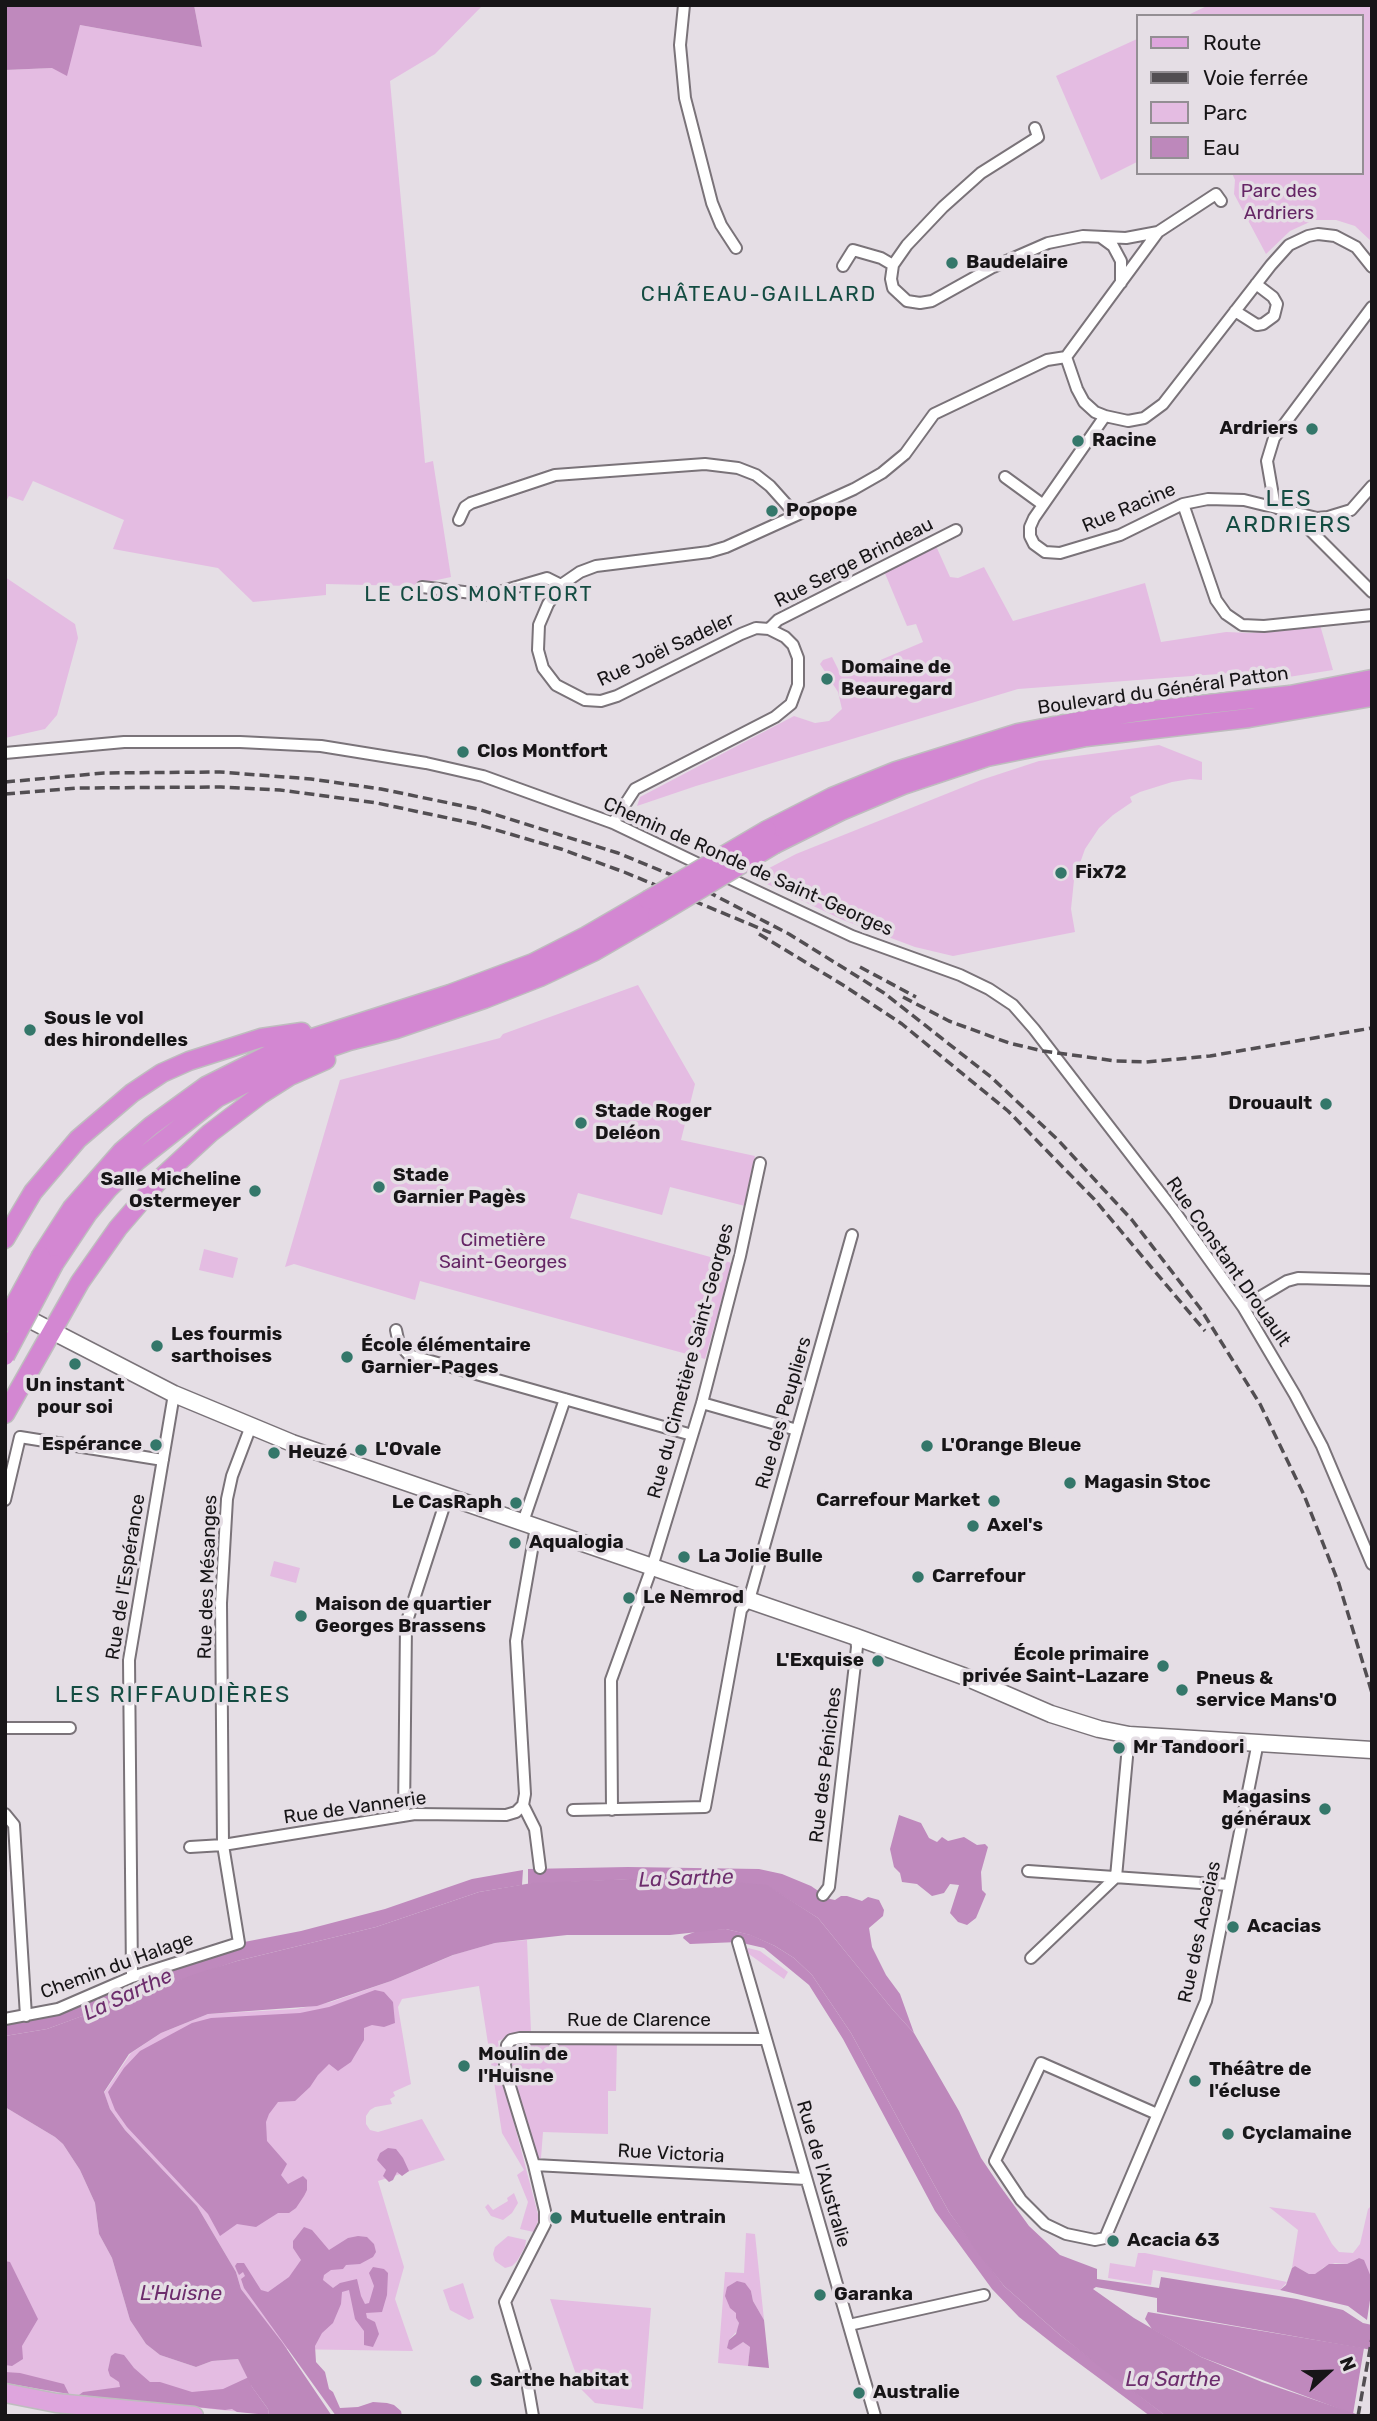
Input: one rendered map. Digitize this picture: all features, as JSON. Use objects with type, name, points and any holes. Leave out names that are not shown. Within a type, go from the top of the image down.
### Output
[{"type":"highway","points":[[1290,695],[1308,683],[1372,670]]},
{"type":"highway","name":"Boulevard du Général Patton","points":[[771,837],[832,797],[896,771],[1018,733],[1131,713],[1290,695],[1372,679]]},
{"type":"highway","name":"Boulevard du Général Patton","points":[[771,837],[902,785],[987,757],[1086,737],[1249,718],[1372,697]]},
{"type":"highway","points":[[1346,703],[1372,705]]},
{"type":"highway","points":[[5,1322],[48,1260],[108,1189],[137,1161],[216,1098],[288,1062],[349,1041],[396,1029],[540,977],[595,951],[653,907],[771,837]]},
{"type":"highway","points":[[5,1356],[72,1208],[122,1151],[206,1086],[284,1047],[450,994],[533,963],[653,907]]},
{"type":"highway","points":[[5,1239],[33,1192],[78,1139],[132,1093],[162,1073],[189,1061],[261,1038],[351,1024]]},
{"type":"highway","points":[[5,1414],[80,1282],[118,1228],[162,1177],[210,1133],[290,1076],[396,1029]]},
{"type":"main road","points":[[5,1307],[174,1394],[292,1443],[856,1637],[963,1676],[1051,1714],[1129,1735],[1372,1750]]},
{"type":"main road","points":[[5,2393],[56,2403],[194,2416]]},
{"type":"street","points":[[684,5],[680,45],[685,98],[712,204],[736,248]]},
{"type":"street","points":[[1035,128],[1038,137],[975,178],[913,238],[893,265],[893,288],[907,301],[932,301],[993,267],[1048,243],[1083,236],[1126,237],[1158,232]]},
{"type":"street","points":[[1221,201],[1216,194],[1158,232],[1066,357],[1077,389],[1084,402],[1095,412],[1128,421],[1156,412],[1256,284],[1289,245],[1298,239],[1318,234],[1343,238],[1356,247],[1372,267]]},
{"type":"street","points":[[1102,238],[1113,246],[1121,261],[1121,283]]},
{"type":"street","points":[[843,266],[853,250],[881,258],[893,265]]},
{"type":"street","points":[[1235,312],[1257,325],[1274,316],[1277,304],[1273,297],[1256,284]]},
{"type":"street","points":[[1275,507],[1267,461],[1274,438],[1372,307]]},
{"type":"street","name":"Rue Joël Sadeler","points":[[769,629],[756,628],[741,634],[617,696],[601,701],[585,701],[555,685],[543,668],[538,650],[539,625],[548,604],[561,585],[580,572],[596,566],[709,552],[726,547],[854,489],[894,465],[934,414],[1047,360],[1066,357]]},
{"type":"street","name":"Rue Racine","points":[[1105,416],[1042,504],[1030,527],[1030,536],[1038,548],[1052,554],[1121,535],[1183,504],[1208,499],[1228,498],[1317,518],[1328,517],[1351,510],[1372,486]]},
{"type":"street","points":[[459,520],[471,503],[555,475],[705,464],[738,468],[756,475],[770,486],[796,515]]},
{"type":"street","points":[[1006,477],[1042,504]]},
{"type":"street","points":[[1183,504],[1216,600],[1226,614],[1242,625],[1264,626],[1372,615]]},
{"type":"street","points":[[1305,515],[1307,527],[1372,592]]},
{"type":"street","name":"Rue Serge Brindeau","points":[[769,629],[778,620],[956,530]]},
{"type":"street","points":[[422,587],[489,595],[547,578],[561,585]]},
{"type":"street","points":[[613,823],[635,789],[766,722],[791,704],[798,685],[798,658],[793,645],[785,637],[769,629]]},
{"type":"street","name":"Chemin de Ronde de Saint-Georges","points":[[5,753],[124,742],[240,742],[321,746],[426,763],[483,776],[613,823],[852,936],[960,975],[989,989],[1013,1005]]},
{"type":"street","name":"Rue Constant Drouault","points":[[1013,1005],[1175,1212],[1243,1307],[1322,1446],[1372,1564]]},
{"type":"street","name":"Rue du Cimetière Saint-Georges","points":[[612,1810],[611,1680],[652,1567],[702,1404],[740,1256],[760,1163]]},
{"type":"street","name":"Rue des Peupliers","points":[[612,1810],[705,1807],[741,1610],[749,1600],[852,1235]]},
{"type":"street","points":[[1243,1307],[1287,1281],[1298,1278],[1372,1280]]},
{"type":"street","points":[[397,1330],[399,1344],[408,1355],[692,1435]]},
{"type":"street","name":"Rue de l'Espérance","points":[[132,1977],[129,1660],[174,1394]]},
{"type":"street","points":[[540,1868],[535,1829],[523,1805],[525,1794],[516,1641],[529,1525],[565,1399]]},
{"type":"street","points":[[702,1404],[797,1430]]},
{"type":"street","name":"Rue des Mésanges","points":[[239,1943],[223,1845],[220,1603],[227,1499],[232,1476],[251,1426]]},
{"type":"street","points":[[5,1500],[20,1437],[163,1460]]},
{"type":"street","points":[[404,1816],[406,1624],[447,1497]]},
{"type":"street","name":"Rue des Péniches","points":[[823,1895],[829,1887],[856,1637]]},
{"type":"street","points":[[5,1728],[70,1728]]},
{"type":"street","points":[[1031,1958],[1116,1877],[1129,1735]]},
{"type":"street","name":"Rue des Acacias","points":[[1157,2114],[1041,2063],[995,2161],[1021,2200],[1045,2224],[1066,2234],[1095,2240],[1105,2238],[1206,2001],[1258,1742]]},
{"type":"street","name":"Rue de Vannerie","points":[[190,1847],[223,1845],[404,1816],[506,1815],[516,1812],[523,1805]]},
{"type":"street","points":[[573,1810],[612,1810]]},
{"type":"street","points":[[8,1816],[14,1825],[26,2015]]},
{"type":"street","points":[[1028,1871],[1228,1885]]},
{"type":"street","name":"Rue de l'Australie","points":[[738,1941],[875,2416]]},
{"type":"street","name":"Chemin du Halage","points":[[5,2019],[58,2009],[132,1977],[239,1943]]},
{"type":"street","name":"Rue de Clarence","points":[[534,2165],[505,2065],[505,2052],[511,2040],[766,2039]]},
{"type":"street","points":[[533,2416],[525,2370],[505,2302],[545,2224],[545,2211],[534,2165]]},
{"type":"street","name":"Rue Victoria","points":[[534,2165],[806,2179]]},
{"type":"street","points":[[849,2325],[984,2295]]},
{"type":"green space","points":[[194,5],[483,5],[435,54],[390,81],[425,463],[433,461],[451,577],[409,586],[326,584],[326,595],[253,602],[218,568],[113,549],[124,520],[33,481],[23,501],[9,496],[5,503],[5,70],[52,68],[80,25],[202,47]]},
{"type":"green space","name":"Parc des Ardriers","points":[[1209,5],[1372,5],[1372,242],[1355,226],[1336,220],[1314,220],[1290,231],[1266,254],[1234,194],[1233,175],[1363,175],[1363,14],[1190,14]]},
{"type":"green space","points":[[1136,39],[1136,162],[1101,180],[1056,76]]},
{"type":"green space","points":[[936,546],[950,577],[958,578],[984,567],[1013,621],[1145,583],[1161,642],[1226,632],[1250,633],[1320,625],[1333,670],[1282,678],[1245,672],[1018,689],[637,806],[640,797],[794,716],[815,723],[829,721],[842,709],[838,692],[820,664],[823,660],[832,657],[840,673],[845,675],[923,642],[916,624],[907,626],[884,571]]},
{"type":"green space","points":[[5,577],[75,624],[78,638],[57,715],[45,729],[5,738]]},
{"type":"green space","points":[[1159,745],[1202,762],[1202,780],[1172,782],[1140,792],[1130,797],[1132,802],[1099,828],[1085,849],[1074,880],[1071,909],[1075,932],[953,956],[915,947],[843,920],[752,877],[796,854],[981,780],[1039,761]]},
{"type":"green space","name":"Cimetière Saint-Georges","points":[[638,985],[695,1084],[681,1140],[755,1156],[745,1206],[670,1187],[662,1215],[578,1193],[570,1218],[732,1263],[705,1359],[420,1281],[415,1300],[294,1264],[285,1267],[340,1080],[500,1038],[503,1034]]},
{"type":"green space","points":[[204,1249],[238,1258],[233,1278],[199,1270]]},
{"type":"green space","points":[[274,1561],[300,1568],[296,1583],[270,1576]]},
{"type":"green space","points":[[527,1940],[531,2031],[498,2041],[503,2081],[539,2218],[534,2232],[520,2229],[528,2202],[517,2175],[524,2170],[502,2133],[479,1986],[402,1999],[398,2007],[411,2084],[393,2092],[395,2096],[390,2099],[392,2104],[370,2110],[366,2116],[366,2124],[370,2130],[378,2132],[422,2119],[445,2160],[378,2181],[404,2267],[395,2299],[413,2351],[286,2349],[241,2289],[236,2272],[197,2206],[125,2130],[110,2109],[104,2093],[131,2053],[161,2033],[208,2014],[296,2009],[331,2002],[456,1954],[495,1943]]},
{"type":"green space","points":[[748,1948],[760,1951],[788,1972],[784,1979],[746,1952]]},
{"type":"green space","points":[[617,2040],[616,2091],[608,2091],[608,2134],[543,2132],[539,2159],[511,2078],[508,2053],[517,2044],[527,2041]]},
{"type":"green space","points":[[5,2107],[55,2137],[63,2144],[80,2170],[95,2203],[99,2234],[112,2258],[130,2320],[146,2344],[160,2355],[196,2367],[212,2361],[238,2359],[269,2415],[59,2393],[5,2383]]},
{"type":"green space","points":[[514,2193],[518,2203],[512,2213],[503,2220],[491,2216],[485,2207],[488,2204],[493,2210],[508,2201],[507,2198]]},
{"type":"green space","points":[[1372,2205],[1372,2286],[1371,2277],[1359,2258],[1347,2264],[1335,2263],[1324,2267],[1316,2274],[1309,2274],[1295,2266],[1292,2268],[1298,2230],[1269,2207],[1315,2213],[1339,2252],[1353,2253],[1360,2244],[1368,2209]]},
{"type":"green space","points":[[746,2233],[755,2234],[764,2320],[753,2301],[751,2291],[736,2313],[738,2330],[729,2340],[743,2342],[750,2347],[748,2366],[718,2363],[725,2272],[744,2273]]},
{"type":"green space","points":[[508,2236],[526,2240],[517,2261],[505,2268],[495,2261],[493,2254],[495,2247]]},
{"type":"green space","points":[[1138,2253],[1287,2282],[1280,2290],[1153,2270],[1151,2285],[1108,2278],[1110,2263],[1135,2267]]},
{"type":"green space","points":[[463,2283],[474,2318],[469,2320],[450,2310],[443,2290]]},
{"type":"green space","points":[[550,2299],[651,2308],[643,2409],[595,2403],[581,2389]]},
{"type":"shaded area","points":[[5,5],[194,5],[202,47],[80,25],[67,76],[52,68],[5,70]]},
{"type":"shaded area","points":[[899,1815],[921,1823],[929,1838],[937,1842],[942,1837],[948,1841],[964,1837],[977,1845],[985,1844],[988,1847],[981,1872],[982,1890],[986,1894],[976,1918],[967,1925],[958,1922],[950,1913],[959,1885],[950,1884],[944,1893],[932,1896],[917,1884],[902,1882],[900,1873],[894,1867],[890,1849]]},
{"type":"shaded area","points":[[528,1869],[759,1869],[782,1874],[811,1886],[830,1899],[847,1896],[862,1901],[868,1897],[879,1900],[884,1910],[883,1916],[869,1928],[872,1947],[886,1975],[900,1994],[914,2033],[818,1918],[767,1886],[678,1877],[528,1884]]},
{"type":"shaded area","points":[[523,1870],[522,1885],[479,1892],[376,1927],[237,1961],[47,2029],[5,2036],[5,2019],[26,2016],[239,1943],[301,1931],[385,1909],[472,1879]]},
{"type":"shaded area","points":[[726,1929],[751,1935],[775,1946],[794,1958],[812,1975],[851,2033],[949,2212],[1004,2286],[1060,2335],[1166,2416],[1150,2416],[1019,2317],[992,2289],[935,2211],[843,2039],[809,1985],[764,1948],[738,1942],[690,1944],[683,1938],[700,1930]]},
{"type":"shaded area","points":[[375,1990],[384,1992],[393,2002],[395,2023],[384,2027],[372,2025],[364,2028],[364,2040],[351,2062],[338,2071],[329,2064],[295,2101],[278,2102],[266,2122],[267,2141],[287,2164],[281,2175],[288,2184],[303,2176],[307,2180],[304,2196],[289,2213],[278,2213],[256,2227],[237,2224],[220,2236],[208,2214],[127,2127],[115,2110],[108,2092],[124,2068],[140,2051],[192,2023],[211,2018],[300,2013],[329,2007]]},
{"type":"shaded area","points":[[388,2148],[396,2149],[409,2171],[402,2176],[397,2172],[389,2182],[383,2176],[386,2170],[377,2160],[380,2153]]},
{"type":"shaded area","points":[[304,2227],[312,2230],[329,2250],[348,2238],[358,2236],[367,2237],[374,2244],[376,2252],[373,2257],[360,2264],[331,2270],[324,2275],[323,2280],[333,2288],[340,2283],[357,2279],[365,2304],[369,2303],[374,2286],[369,2273],[373,2267],[384,2269],[388,2273],[387,2295],[382,2312],[366,2313],[367,2318],[375,2322],[379,2334],[373,2347],[364,2345],[364,2331],[355,2319],[349,2290],[342,2292],[341,2304],[333,2323],[322,2333],[315,2346],[316,2362],[325,2372],[329,2389],[340,2408],[358,2407],[373,2402],[387,2403],[401,2411],[402,2416],[336,2416],[244,2288],[241,2279],[245,2276],[243,2272],[239,2275],[235,2266],[237,2263],[244,2263],[261,2290],[268,2292],[289,2277],[301,2260],[293,2248],[293,2241]]},
{"type":"shaded area","points":[[1359,2258],[1364,2260],[1371,2277],[1367,2320],[1348,2306],[1280,2290],[1286,2285],[1295,2266],[1309,2274],[1315,2274],[1329,2264],[1347,2264]]},
{"type":"shaded area","points":[[5,2261],[10,2262],[38,2319],[22,2346],[23,2359],[12,2366],[5,2365]]},
{"type":"shaded area","points":[[737,2281],[745,2283],[751,2291],[753,2301],[764,2320],[769,2368],[748,2366],[750,2347],[743,2342],[731,2350],[727,2348],[739,2323],[725,2296],[727,2287]]},
{"type":"shaded area","points":[[1148,2312],[1364,2348],[1353,2414],[1201,2357],[1152,2329],[1145,2319]]},
{"type":"shaded area","points":[[115,2353],[124,2355],[150,2382],[160,2382],[192,2392],[223,2389],[249,2377],[269,2415],[79,2395],[83,2392],[120,2387],[108,2370],[111,2356]]},
{"type":"shaded area","points":[[5,2372],[64,2384],[69,2394],[5,2383]]},
{"type":"water","points":[[678,1877],[767,1885],[818,1918],[914,2033],[959,2111],[981,2158],[1029,2226],[1060,2255],[1097,2269],[1097,2279],[1159,2288],[1161,2277],[1297,2299],[1343,2310],[1363,2323],[1372,2325],[1372,2350],[1157,2312],[1157,2298],[1096,2287],[1093,2289],[1134,2318],[1201,2357],[1262,2382],[1362,2416],[1166,2416],[1104,2370],[1004,2286],[981,2257],[949,2212],[851,2033],[812,1975],[794,1958],[775,1946],[750,1935],[726,1929],[670,1935],[567,1935],[495,1943],[453,1955],[391,1981],[317,2006],[208,2014],[161,2033],[129,2054],[104,2092],[110,2109],[125,2130],[197,2206],[236,2272],[241,2289],[282,2342],[332,2416],[269,2416],[268,2409],[252,2387],[238,2359],[212,2361],[196,2367],[160,2355],[146,2344],[130,2320],[112,2258],[99,2234],[95,2203],[80,2170],[63,2144],[55,2137],[5,2107],[5,2036],[47,2029],[198,1973],[376,1927],[479,1892],[532,1883]]},
{"type":"railway","points":[[5,782],[104,773],[220,772],[311,779],[381,789],[478,809],[618,853],[691,883],[789,934],[884,993],[991,1077],[1058,1140],[1132,1220],[1200,1308],[1260,1404],[1304,1495],[1339,1584],[1372,1693]]},
{"type":"railway","points":[[5,794],[77,788],[221,787],[280,790],[377,803],[476,824],[561,849],[771,933]]},
{"type":"railway","points":[[759,934],[902,1024],[1008,1111],[1094,1199],[1205,1331]]},
{"type":"railway","points":[[860,967],[916,997]]},
{"type":"railway","points":[[903,997],[949,1021],[1009,1043],[1043,1051],[1116,1061],[1146,1062],[1210,1056],[1372,1028]]},
{"type":"railway","points":[[1358,2416],[1372,2338]]},
{"type":"railway","points":[[1371,2416],[1372,2411]]},
{"type":"place","name":"Baudelaire","points":[[952,263]]},
{"type":"place","name":"Ardriers","points":[[1312,429]]},
{"type":"place","name":"Racine","points":[[1078,441]]},
{"type":"place","name":"Popope","points":[[772,511]]},
{"type":"place","name":"Domaine de Beauregard","points":[[827,679]]},
{"type":"place","name":"Clos Montfort","points":[[463,752]]},
{"type":"place","name":"Fix72","points":[[1061,873]]},
{"type":"place","name":"Sous le vol des hirondelles","points":[[30,1030]]},
{"type":"place","name":"Drouault","points":[[1326,1104]]},
{"type":"place","name":"Stade Roger Deléon","points":[[581,1123]]},
{"type":"place","name":"Stade Garnier Pagès","points":[[379,1187]]},
{"type":"place","name":"Salle Micheline Ostermeyer","points":[[255,1191]]},
{"type":"place","name":"Les fourmis sarthoises","points":[[157,1346]]},
{"type":"place","name":"École élémentaire Garnier-Pages","points":[[347,1357]]},
{"type":"place","name":"Un instant pour soi","points":[[75,1364]]},
{"type":"place","name":"Espérance","points":[[156,1445]]},
{"type":"place","name":"L'Orange Bleue","points":[[927,1446]]},
{"type":"place","name":"L'Ovale","points":[[361,1450]]},
{"type":"place","name":"Heuzé","points":[[274,1453]]},
{"type":"place","name":"Magasin Stoc","points":[[1070,1483]]},
{"type":"place","name":"Carrefour Market","points":[[994,1501]]},
{"type":"place","name":"Le CasRaph","points":[[516,1503]]},
{"type":"place","name":"Axel's","points":[[973,1526]]},
{"type":"place","name":"Aqualogia","points":[[515,1543]]},
{"type":"place","name":"La Jolie Bulle","points":[[684,1557]]},
{"type":"place","name":"Carrefour","points":[[918,1577]]},
{"type":"place","name":"Le Nemrod","points":[[629,1598]]},
{"type":"place","name":"Maison de quartier Georges Brassens","points":[[301,1616]]},
{"type":"place","name":"L'Exquise","points":[[878,1661]]},
{"type":"place","name":"École primaire privée Saint-Lazare","points":[[1163,1666]]},
{"type":"place","name":"Pneus & service Mans'O","points":[[1182,1690]]},
{"type":"place","name":"Mr Tandoori","points":[[1119,1748]]},
{"type":"place","name":"Magasins généraux","points":[[1325,1809]]},
{"type":"place","name":"Acacias","points":[[1233,1927]]},
{"type":"place","name":"Moulin de l'Huisne","points":[[464,2066]]},
{"type":"place","name":"Théâtre de l'écluse","points":[[1195,2081]]},
{"type":"place","name":"Cyclamaine","points":[[1228,2134]]},
{"type":"place","name":"Mutuelle entrain","points":[[556,2218]]},
{"type":"place","name":"Acacia 63","points":[[1113,2241]]},
{"type":"place","name":"Garanka","points":[[820,2295]]},
{"type":"place","name":"Sarthe habitat","points":[[476,2381]]},
{"type":"place","name":"Australie","points":[[859,2393]]},
{"type":"district","name":"CHÂTEAU-GAILLARD","points":[[759,295]]},
{"type":"district","name":"LES ARDRIERS","points":[[1289,512]]},
{"type":"district","name":"LE CLOS MONTFORT","points":[[479,595]]},
{"type":"district","name":"LES RIFFAUDIÈRES","points":[[173,1695]]},
{"type":"water label","name":"La Sarthe","points":[[686,1879]]},
{"type":"water label","name":"La Sarthe","points":[[128,1995]]},
{"type":"water label","name":"L'Huisne","points":[[181,2294]]},
{"type":"water label","name":"La Sarthe","points":[[1173,2380]]}]
